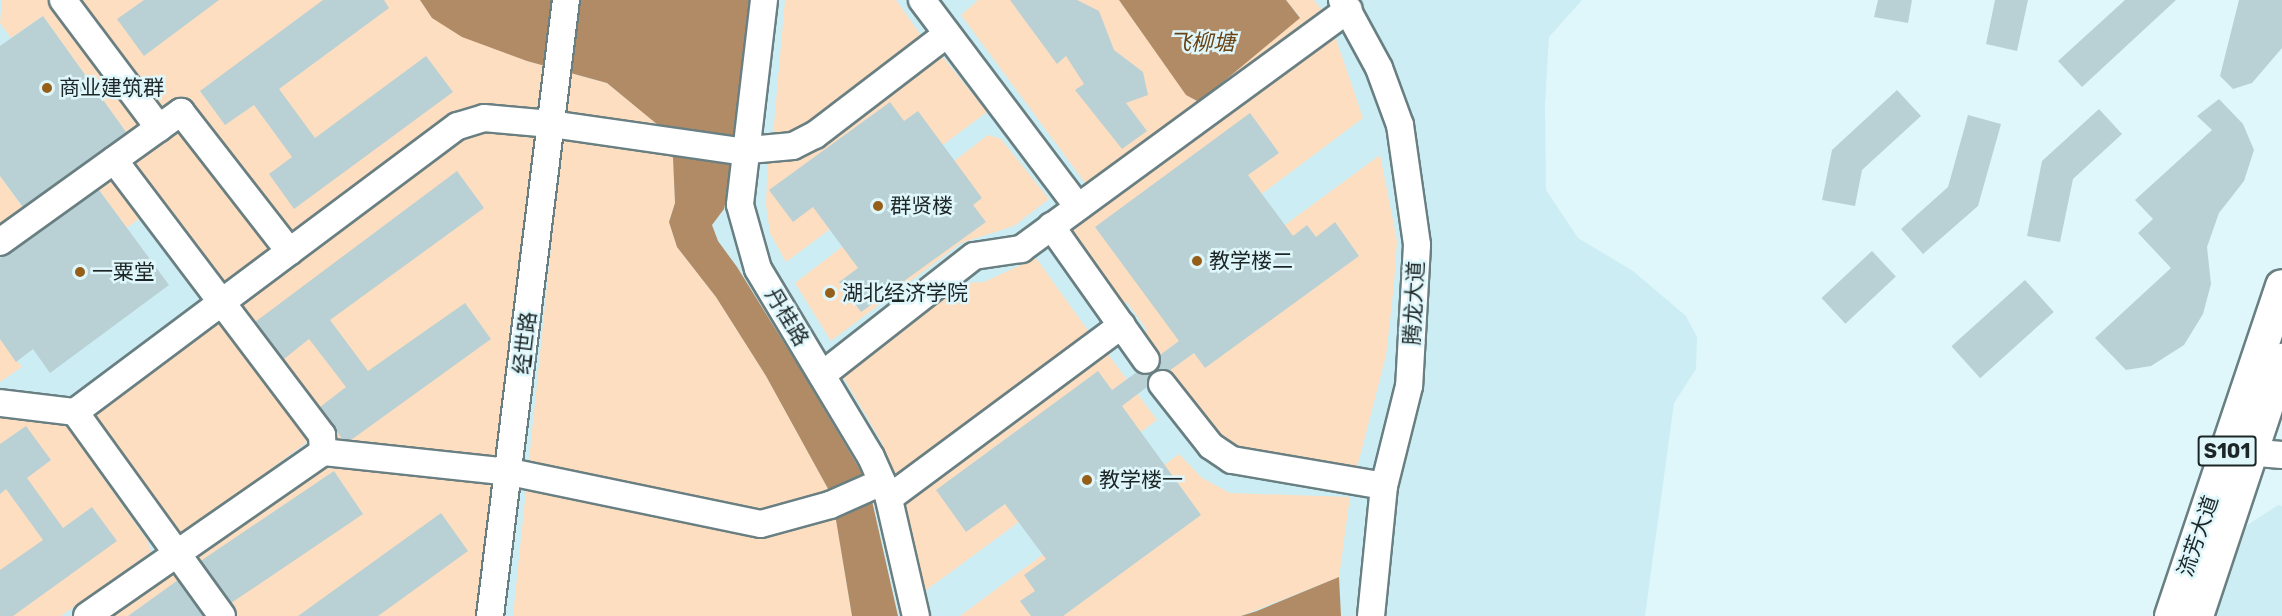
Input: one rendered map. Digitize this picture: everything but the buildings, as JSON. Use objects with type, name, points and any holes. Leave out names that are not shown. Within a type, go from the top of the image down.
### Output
[{"type":"main road","name":"流芳大道","points":[[2197,616],[2282,286]]},
{"type":"main road","name":"流芳大道","points":[[2171,616],[2239,452],[2282,360]]},
{"type":"street","points":[[63,0],[159,128]]},
{"type":"street","name":"经世路","points":[[490,616],[510,472],[567,0]]},
{"type":"street","name":"丹桂路","points":[[764,0],[742,152],[740,205],[758,269],[871,457],[916,616]]},
{"type":"street","points":[[922,0],[1078,207]]},
{"type":"street","points":[[822,375],[974,256],[1021,249],[1346,5]]},
{"type":"street","name":"腾龙大道","points":[[1346,5],[1379,68],[1400,125],[1417,245],[1409,386],[1384,486],[1371,616]]},
{"type":"street","points":[[0,403],[75,412],[458,126],[484,118],[551,124],[742,152],[794,146],[815,135],[947,34]]},
{"type":"street","points":[[0,242],[181,112],[290,252]]},
{"type":"street","points":[[114,160],[322,435],[323,452]]},
{"type":"street","points":[[1051,226],[1146,360]]},
{"type":"street","points":[[87,616],[323,452],[510,472],[761,524],[830,505],[881,489],[1122,325]]},
{"type":"street","points":[[1162,384],[1211,446],[1232,460],[1384,486]]},
{"type":"street","points":[[75,412],[222,616]]},
{"type":"street","points":[[2239,452],[2282,455]]},
{"type":"shaded area","name":"湖北经济学院","points":[[0,0],[1582,0],[1549,37],[1545,104],[1546,190],[1578,238],[1633,271],[1686,316],[1697,337],[1696,369],[1674,403],[1645,616],[0,616]]},
{"type":"shaded area","points":[[2,0],[54,0],[144,120],[126,132],[43,16],[11,38],[0,23]]},
{"type":"shaded area","points":[[79,0],[420,0],[432,18],[527,61],[545,66],[540,108],[532,114],[481,112],[307,227],[295,230],[279,229],[188,108],[156,106],[147,96]]},
{"type":"shaded area","points":[[785,0],[896,0],[925,41],[820,121],[792,135],[773,136]]},
{"type":"shaded area","points":[[978,0],[1119,0],[1186,94],[1199,102],[1300,17],[1286,0],[1314,0],[1329,19],[1088,187],[961,15]]},
{"type":"shaded area","points":[[1335,36],[1363,118],[1235,214],[1259,244],[1380,155],[1397,241],[1394,284],[1386,356],[1354,479],[1255,475],[1219,468],[1200,450],[1124,346],[1147,330],[1127,302],[1104,318],[1052,245]]},
{"type":"shaded area","points":[[939,52],[987,112],[786,262],[770,233],[766,205],[768,153]]},
{"type":"shaded area","points":[[569,73],[607,83],[658,125],[673,158],[675,203],[669,222],[677,247],[716,297],[766,376],[832,496],[852,616],[513,616]]},
{"type":"shaded area","points":[[180,128],[270,245],[269,254],[234,280],[226,283],[214,279],[134,171],[136,157]]},
{"type":"shaded area","points":[[464,130],[527,132],[533,138],[536,149],[504,461],[345,447],[241,307],[240,296]]},
{"type":"shaded area","points":[[988,135],[1001,139],[1049,199],[1014,226],[961,243],[831,341],[795,283]]},
{"type":"shaded area","points":[[111,171],[144,215],[127,228],[97,187],[0,258],[0,250]]},
{"type":"shaded area","points":[[0,176],[23,208],[0,225]]},
{"type":"shaded area","points":[[1036,258],[1089,332],[894,478],[882,443],[842,375],[962,283],[984,282]]},
{"type":"shaded area","points":[[229,319],[310,429],[306,443],[186,531],[173,534],[93,426],[95,413],[200,332],[218,321]]},
{"type":"shaded area","points":[[0,339],[22,367],[0,382]]},
{"type":"shaded area","points":[[1102,346],[1157,420],[925,591],[900,499]]},
{"type":"shaded area","points":[[0,410],[52,418],[67,427],[147,540],[151,552],[61,616],[0,616]]},
{"type":"shaded area","points":[[1179,454],[1202,478],[1230,493],[1350,497],[1339,577],[1241,616],[960,616]]},
{"type":"shaded area","points":[[325,468],[481,477],[502,487],[485,616],[233,616],[193,561]]},
{"type":"shaded area","points":[[2278,505],[2282,506],[2282,616],[2211,616],[2234,534]]},
{"type":"shaded area","points":[[173,570],[207,616],[110,616]]},
{"type":"water","points":[[420,0],[754,0],[735,161],[724,209],[712,225],[718,241],[737,267],[799,367],[868,483],[898,616],[852,616],[832,496],[766,376],[716,297],[677,247],[669,222],[675,203],[673,158],[658,125],[607,83],[527,61],[462,37],[432,18]]},
{"type":"water","name":"飞柳塘","points":[[1119,0],[1286,0],[1300,18],[1199,102],[1186,95]]},
{"type":"water","points":[[1339,577],[1341,616],[1241,616],[1257,611]]},
{"type":"place","name":"商业建筑群","points":[[47,88]]},
{"type":"place","name":"群贤楼","points":[[878,206]]},
{"type":"place","name":"教学楼二","points":[[1197,261]]},
{"type":"place","name":"一粟堂","points":[[80,272]]},
{"type":"place","name":"湖北经济学院","points":[[830,293]]},
{"type":"place","name":"教学楼一","points":[[1087,480]]}]
